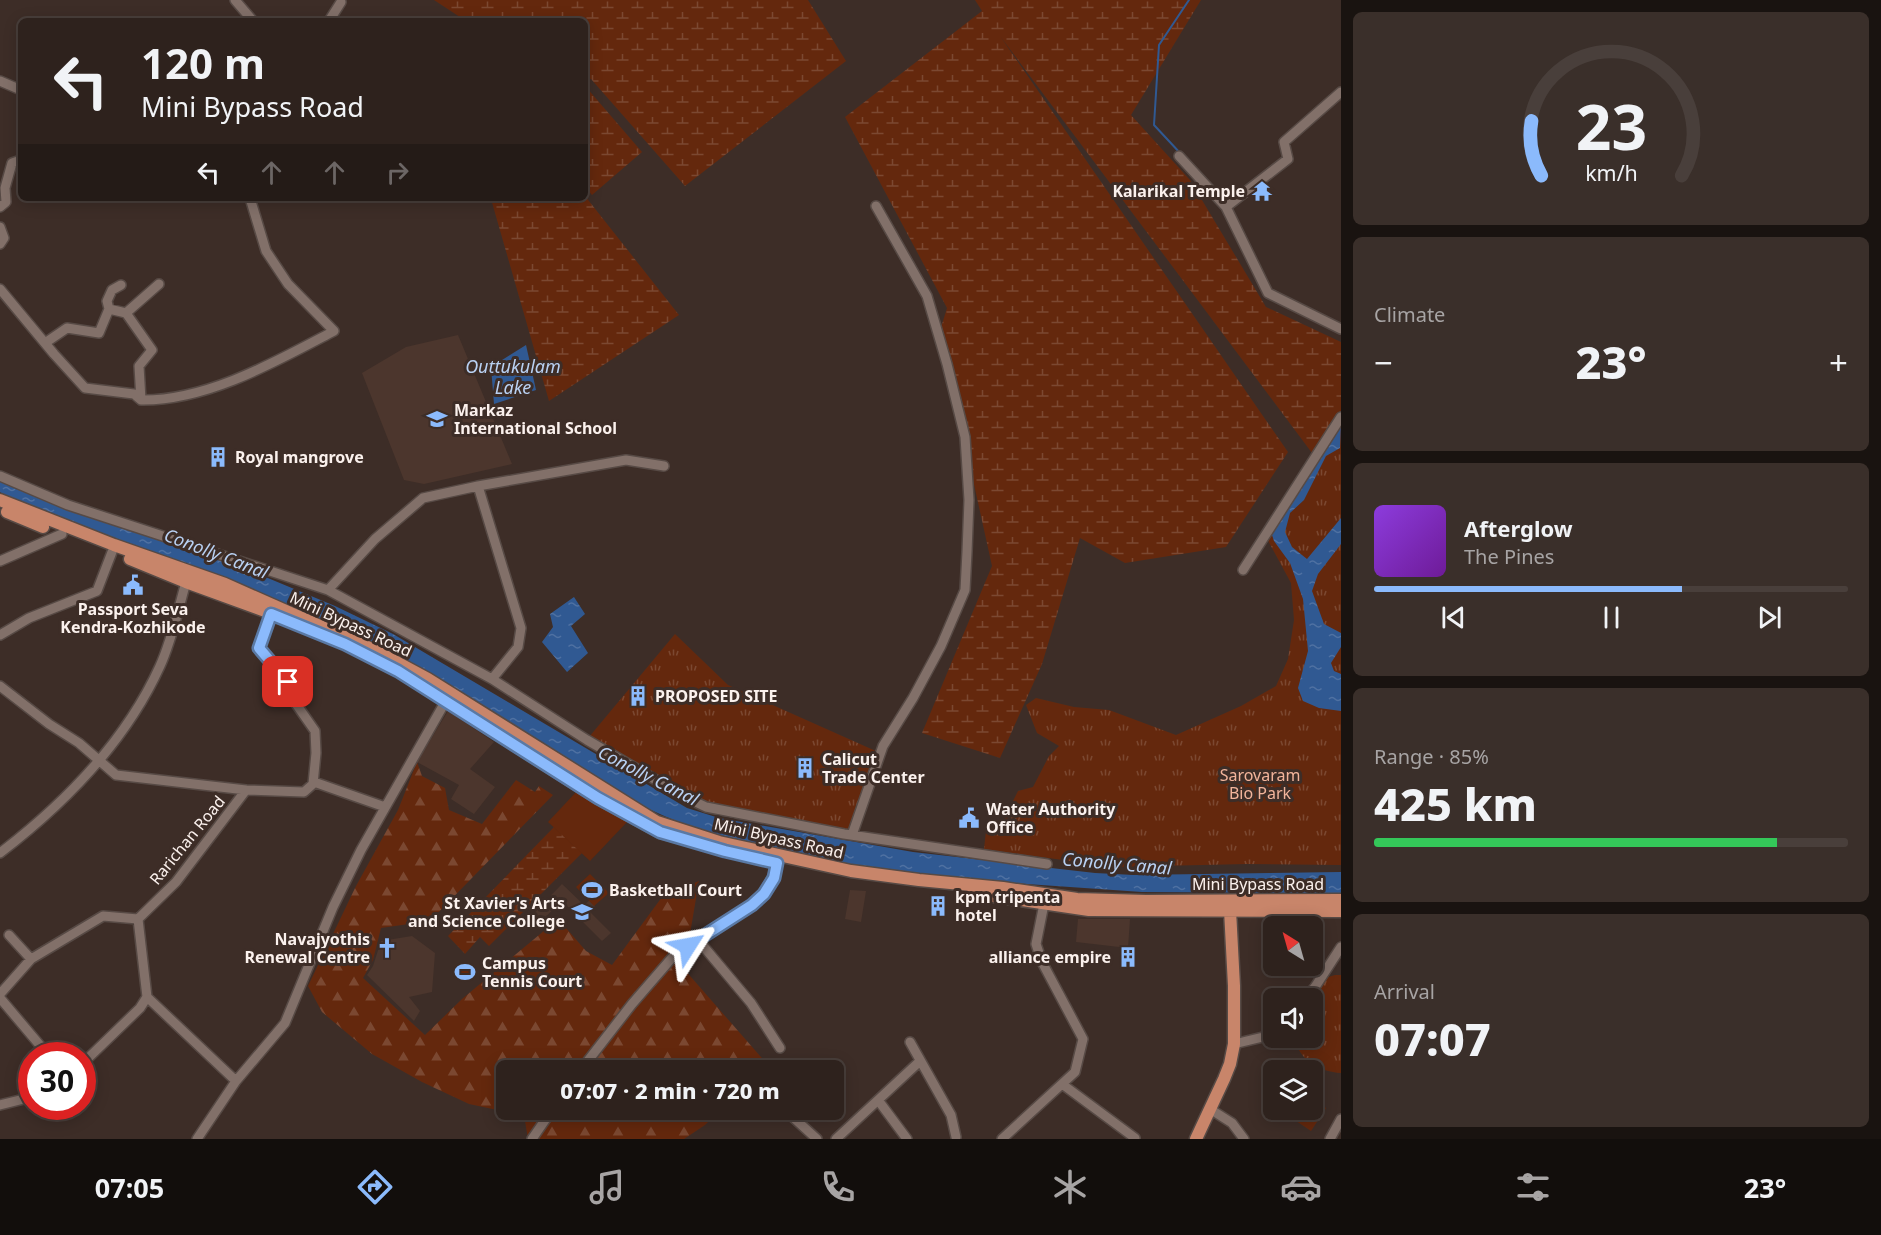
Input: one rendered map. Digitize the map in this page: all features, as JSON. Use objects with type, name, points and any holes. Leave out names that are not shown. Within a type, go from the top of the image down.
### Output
[{"type":"main road","name":"Mini Bypass Road","points":[[0,500],[84,534],[225,584],[374,650],[598,798],[660,832],[777,863],[1045,899],[1341,910]]},
{"type":"main road","name":"Mini Bypass Road","points":[[0,508],[24,520],[112,552],[345,644],[448,697],[657,822],[719,842],[851,871],[1045,899]]},
{"type":"main road","name":"Mini Bypass Road","points":[[1230,906],[1341,900]]},
{"type":"main road","points":[[1196,1139],[1230,1064],[1234,1044],[1230,906]]},
{"type":"street","points":[[235,0],[250,18]]},
{"type":"street","points":[[331,18],[341,2]]},
{"type":"street","points":[[0,81],[18,89]]},
{"type":"street","points":[[1226,207],[1288,159],[1284,142],[1341,92]]},
{"type":"street","points":[[1179,156],[1226,207],[1268,293],[1341,329]]},
{"type":"street","points":[[0,207],[6,202],[5,188],[12,163],[18,161]]},
{"type":"street","points":[[0,288],[85,388],[134,393],[141,400],[158,400],[196,393],[287,355],[334,331],[288,284],[266,251],[251,201]]},
{"type":"street","points":[[852,835],[883,746],[913,698],[941,646],[965,590],[968,552],[969,500],[965,437],[947,364],[927,296],[876,206]]},
{"type":"street","points":[[0,227],[4,238],[0,244]]},
{"type":"street","points":[[126,313],[159,284]]},
{"type":"street","points":[[45,343],[67,328],[99,333],[109,309],[107,301],[112,290],[121,285]]},
{"type":"street","points":[[109,309],[126,313],[152,350],[139,366],[141,400]]},
{"type":"street","points":[[1243,570],[1341,417]]},
{"type":"street","points":[[328,590],[375,539],[423,498],[626,460],[663,466]]},
{"type":"street","points":[[0,476],[68,505],[328,590],[492,679],[587,740],[706,807],[852,835],[1047,864]]},
{"type":"street","points":[[478,486],[521,628],[518,647],[492,679]]},
{"type":"street","points":[[0,561],[62,534]]},
{"type":"street","points":[[0,635],[29,618],[97,591],[112,552]]},
{"type":"street","points":[[0,853],[81,781],[140,706],[161,664],[186,582]]},
{"type":"street","points":[[271,614],[259,648],[288,682],[294,700],[315,731],[314,782],[385,807]]},
{"type":"street","points":[[0,686],[49,724],[79,743],[116,775],[246,790]]},
{"type":"street","points":[[196,1139],[236,1081],[285,1023],[333,907],[385,807],[448,697]]},
{"type":"street","name":"Rarichan Road","points":[[138,918],[177,882],[246,790],[304,792],[314,782]]},
{"type":"street","points":[[588,1060],[677,952],[752,905],[764,894],[774,878],[777,863]]},
{"type":"street","points":[[1005,1138],[1075,1072],[1083,1039],[1042,962],[1036,944],[1045,899]]},
{"type":"street","points":[[38,1042],[0,996],[31,959],[103,916],[138,918],[147,996],[140,1008],[96,1050]]},
{"type":"street","points":[[9,935],[31,959]]},
{"type":"street","points":[[700,939],[704,947],[751,1003],[780,1048]]},
{"type":"street","points":[[1314,988],[1341,947]]},
{"type":"street","points":[[147,996],[236,1081]]},
{"type":"street","points":[[1234,1044],[1263,1037]]},
{"type":"street","points":[[910,1042],[919,1062],[951,1115],[956,1138]]},
{"type":"street","points":[[836,1139],[919,1062]]},
{"type":"street","points":[[1062,1084],[1135,1138]]},
{"type":"street","points":[[0,1105],[18,1100]]},
{"type":"street","points":[[878,1100],[907,1139]]},
{"type":"street","points":[[1210,1108],[1232,1123],[1244,1139]]},
{"type":"street","points":[[1330,1139],[1341,1119]]},
{"type":"street","points":[[532,1139],[545,1120]]},
{"type":"street","points":[[796,1120],[817,1139]]},
{"type":"shaded area","name":"Markaz International School","points":[[458,335],[512,464],[424,484],[404,480],[362,373],[406,347]]},
{"type":"shaded area","points":[[448,711],[494,742],[470,769],[495,787],[474,814],[451,799],[459,785],[417,762]]},
{"type":"shaded area","name":"St Xavier's Arts and Science College","points":[[562,884],[584,905],[590,900],[595,906],[589,911],[611,933],[602,941],[562,901],[538,924],[531,916]]},
{"type":"shaded area","points":[[850,890],[866,891],[861,922],[845,919]]},
{"type":"shaded area","points":[[1078,919],[1130,919],[1128,948],[1076,942]]},
{"type":"shaded area","points":[[412,936],[435,953],[432,992],[409,997],[420,1011],[414,1021],[367,975],[373,966],[381,941]]},
{"type":"green space","points":[[434,0],[808,0],[846,61],[685,186],[591,79],[588,80],[588,18],[461,18]]},
{"type":"green space","points":[[975,0],[1201,0],[1131,115],[1190,180],[1266,307],[1341,342],[1341,411],[1312,453],[1000,36],[1288,452],[1226,547],[1125,563],[1080,538],[1042,664],[1000,758],[922,733],[992,566],[939,334],[947,308],[845,117],[982,11]]},
{"type":"green space","points":[[588,89],[642,152],[592,195],[588,190]]},
{"type":"green space","points":[[588,200],[679,315],[549,401],[492,201]]},
{"type":"green space","name":"Sarovaram Bio Park","points":[[1341,415],[1341,865],[1247,864],[1113,867],[984,849],[986,831],[1001,825],[1018,791],[1033,787],[1049,756],[1059,746],[1037,733],[1026,705],[1036,698],[1074,707],[1109,710],[1176,735],[1241,706],[1276,686],[1288,659],[1294,620],[1291,583],[1265,535]]},
{"type":"green space","points":[[675,634],[728,685],[878,752],[851,831],[707,803],[589,737]]},
{"type":"green space","points":[[417,762],[422,776],[445,788],[449,810],[482,824],[516,780],[535,792],[539,786],[553,795],[430,921],[381,928],[373,960],[363,978],[425,1035],[462,999],[551,925],[566,928],[586,951],[612,965],[662,897],[699,881],[684,969],[764,1060],[496,1060],[496,1110],[469,1104],[422,1082],[372,1054],[322,1012],[308,986],[356,886],[398,810]]},
{"type":"green space","points":[[578,790],[628,821],[590,861],[548,822]]},
{"type":"green space","points":[[554,827],[582,853],[489,946],[480,937],[465,954],[448,936]]},
{"type":"green space","name":"Basketball Court","points":[[590,874],[609,893],[594,906],[576,887]]},
{"type":"green space","name":"Campus Tennis Court","points":[[457,967],[475,968],[473,976],[454,975]]},
{"type":"green space","points":[[1341,975],[1341,1073],[1323,1069],[1323,1060],[1308,1060],[1298,1048],[1323,1048],[1323,988],[1310,988],[1324,979]]},
{"type":"green space","points":[[523,1120],[710,1120],[684,1139],[528,1139],[525,1121]]},
{"type":"green space","points":[[1295,1120],[1318,1120],[1311,1131]]},
{"type":"water","name":"Outtukulam Lake","points":[[526,345],[536,390],[494,404],[491,367]]},
{"type":"water","points":[[1341,421],[1340,448],[1326,456],[1304,500],[1290,513],[1285,532],[1292,547],[1307,559],[1341,518],[1341,544],[1318,574],[1312,591],[1324,624],[1341,633],[1341,647],[1331,663],[1334,671],[1341,674],[1341,711],[1319,708],[1303,701],[1298,688],[1308,651],[1303,599],[1290,563],[1274,541],[1271,532]]},
{"type":"water","points":[[0,480],[76,513],[246,569],[335,606],[393,634],[687,808],[719,818],[913,852],[1095,873],[1134,875],[1341,872],[1341,893],[1142,892],[962,877],[957,881],[834,862],[712,834],[673,820],[635,802],[391,653],[344,629],[235,582],[23,507],[0,492]]},
{"type":"water","points":[[574,597],[585,614],[571,626],[588,653],[567,672],[542,642],[553,627],[550,614]]},
{"type":"waterway","points":[[1181,154],[1154,125],[1159,45],[1189,0]]},
{"type":"place","name":"Kalarikal Temple","points":[[1262,191]]},
{"type":"place","name":"Markaz International School","points":[[437,419]]},
{"type":"place","name":"Royal mangrove","points":[[218,457]]},
{"type":"place","name":"Passport Seva Kendra-Kozhikode","points":[[133,585]]},
{"type":"place","name":"PROPOSED SITE","points":[[638,696]]},
{"type":"place","name":"Calicut Trade Center","points":[[805,768]]},
{"type":"place","name":"Water Authority Office","points":[[969,818]]},
{"type":"place","name":"Basketball Court","points":[[592,890]]},
{"type":"place","name":"kpm tripenta hotel","points":[[938,906]]},
{"type":"place","name":"St Xavier's Arts and Science College","points":[[582,912]]},
{"type":"place","name":"Navajyothis Renewal Centre","points":[[387,948]]},
{"type":"place","name":"alliance empire","points":[[1128,957]]},
{"type":"place","name":"Campus Tennis Court","points":[[465,972]]},
{"type":"route","points":[[288,682],[259,648],[271,614],[345,644],[398,671],[598,798],[660,832],[777,863],[774,878],[764,894],[752,905],[688,946]]},
{"type":"water label","name":"Conolly Canal","points":[[216,554]]},
{"type":"water label","name":"Conolly Canal","points":[[648,776]]},
{"type":"water label","name":"Conolly Canal","points":[[1117,864]]}]
